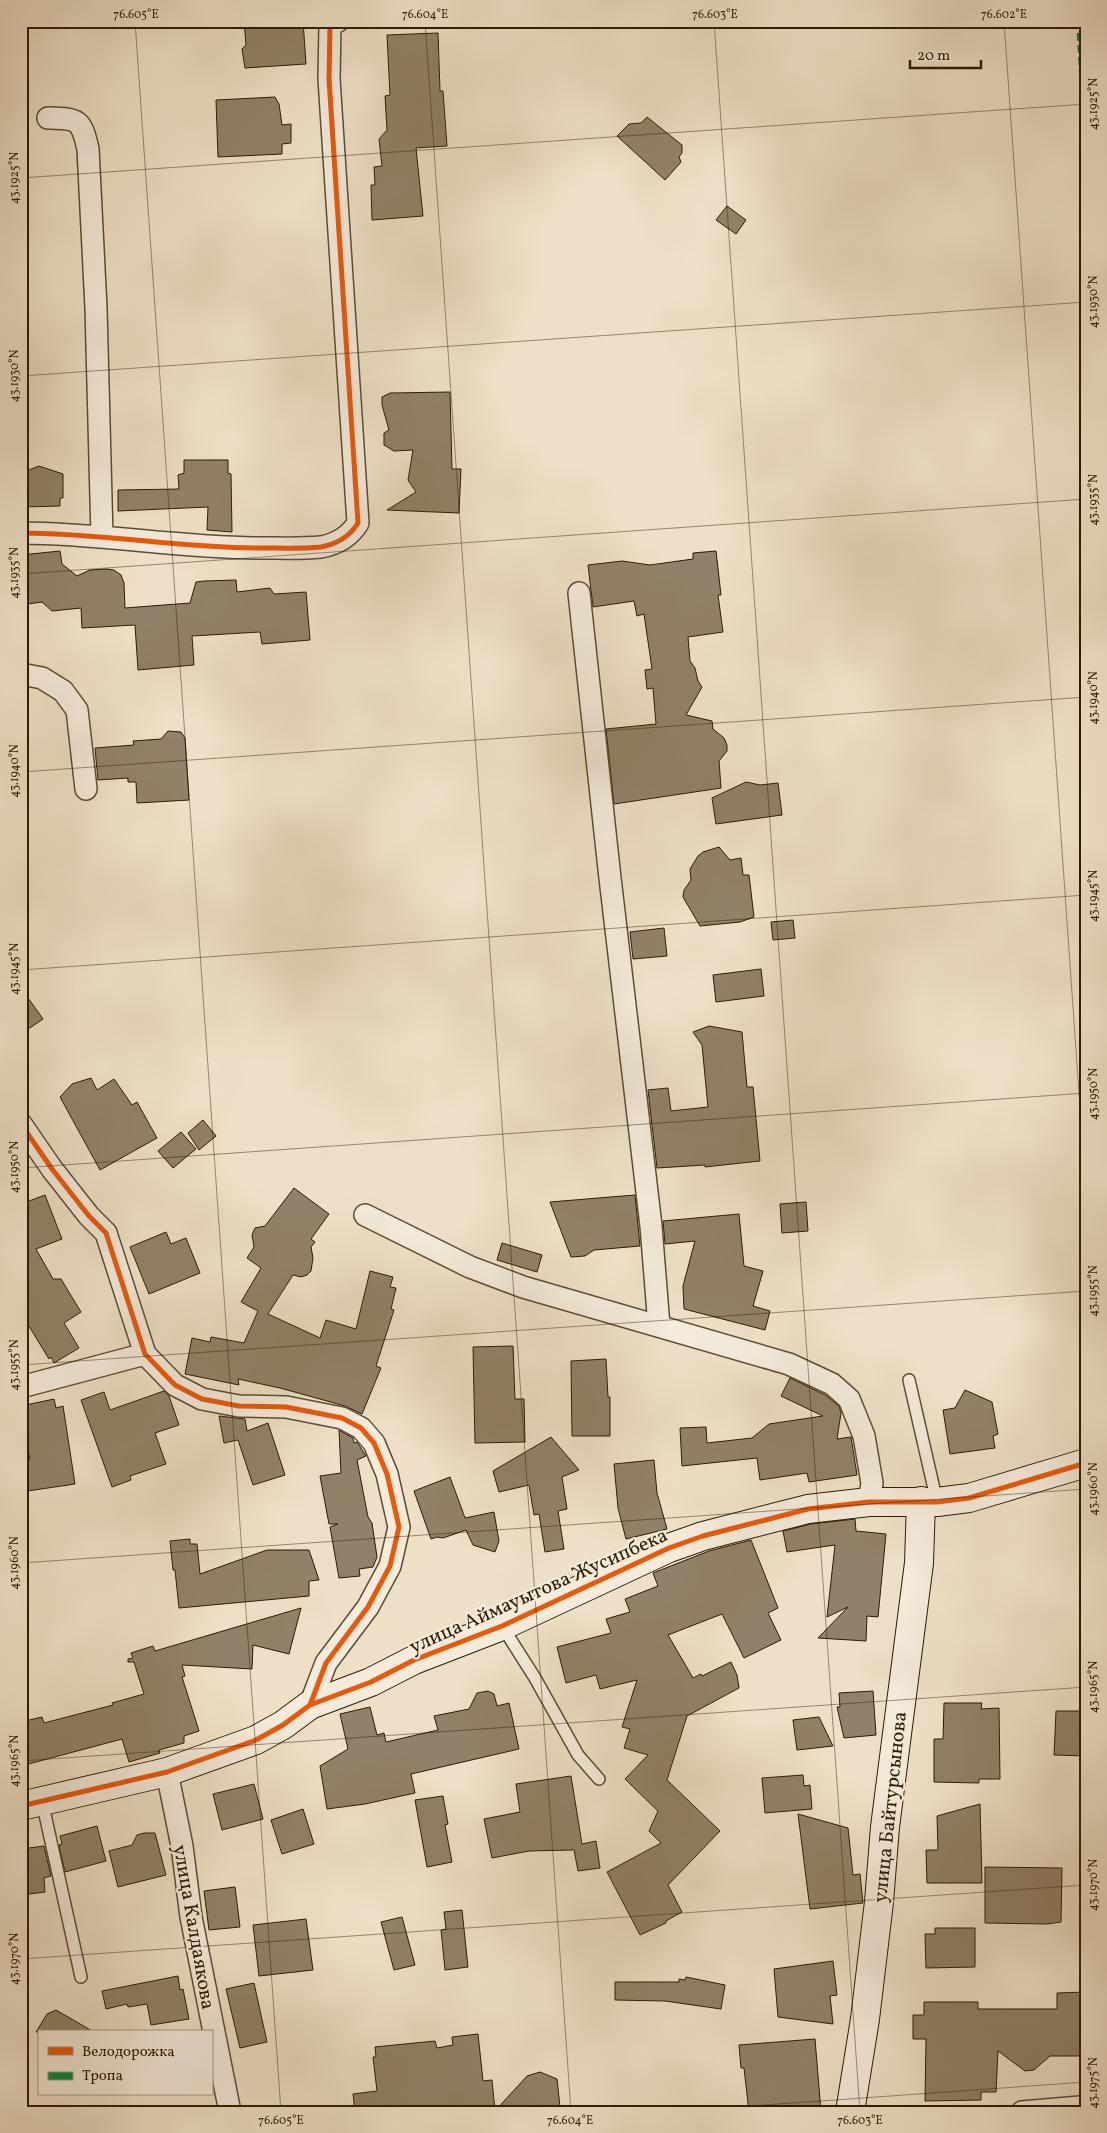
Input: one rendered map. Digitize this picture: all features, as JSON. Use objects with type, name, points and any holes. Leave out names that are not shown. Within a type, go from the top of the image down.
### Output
[{"type":"street","points":[[21,533],[62,533],[220,548],[322,546],[345,537],[352,532],[358,523],[329,79],[330,25],[338,21]]},
{"type":"street","points":[[48,118],[76,121],[83,128],[88,149],[96,318],[102,537]]},
{"type":"street","points":[[579,593],[650,1226],[659,1326]]},
{"type":"street","points":[[21,674],[42,678],[63,691],[77,710],[86,789]]},
{"type":"street","points":[[21,1124],[52,1169],[89,1216],[106,1233],[145,1354],[175,1385],[202,1399],[240,1406],[286,1407],[342,1418],[361,1428],[374,1443],[387,1474],[399,1527],[390,1566],[368,1607],[326,1663],[310,1704]]},
{"type":"street","points":[[365,1216],[470,1267],[506,1280],[789,1364],[832,1384],[849,1399],[864,1436],[872,1483],[869,1502]]},
{"type":"street","points":[[21,1387],[145,1354]]},
{"type":"street","name":"улица Аймауытова Жусипбека","points":[[32,1804],[167,1772],[256,1740],[283,1726],[310,1704],[370,1682],[414,1660],[502,1626],[669,1548],[703,1536],[808,1510],[869,1502],[969,1498],[1086,1464]]},
{"type":"street","name":"улица Байтурсынова","points":[[850,2112],[865,2019],[886,1817],[918,1564],[929,1501]]},
{"type":"street","name":"улица Калдаякова","points":[[167,1772],[182,1846],[191,1918],[230,2112]]},
{"type":"street","points":[[1022,2112],[1080,2108],[1086,2105]]},
{"type":"lane","points":[[909,1380],[929,1501]]},
{"type":"lane","points":[[502,1626],[535,1678],[578,1755],[599,1779]]},
{"type":"lane","points":[[32,1804],[81,1977]]},
{"type":"building","points":[[244,21],[303,21],[306,64],[245,68],[242,49],[246,45]]},
{"type":"building","points":[[438,33],[440,91],[443,91],[447,146],[416,148],[423,216],[372,220],[371,185],[375,185],[374,167],[382,166],[379,139],[387,130],[385,96],[390,95],[387,35]]},
{"type":"building","points":[[275,97],[279,104],[282,125],[291,124],[291,143],[282,144],[282,154],[218,157],[216,100]]},
{"type":"building","points":[[647,117],[682,145],[682,153],[679,157],[681,162],[665,180],[617,136],[629,124],[641,123]]},
{"type":"building","points":[[727,206],[746,220],[736,234],[716,220]]},
{"type":"building","points":[[450,392],[452,469],[461,469],[459,513],[387,510],[416,492],[408,480],[413,450],[394,451],[384,445],[384,433],[389,430],[382,405],[382,397],[390,393]]},
{"type":"building","points":[[184,460],[228,460],[228,473],[231,474],[232,532],[207,530],[208,507],[118,511],[118,490],[179,489],[178,475],[184,473]]},
{"type":"building","points":[[39,466],[63,474],[63,498],[60,498],[60,506],[21,507],[21,473]]},
{"type":"building","points":[[60,551],[62,564],[77,576],[90,570],[107,569],[114,570],[121,575],[124,583],[125,608],[190,603],[196,582],[204,581],[236,580],[237,592],[270,588],[274,594],[306,592],[310,640],[262,644],[260,632],[192,636],[194,665],[138,670],[135,625],[82,628],[81,608],[52,611],[42,602],[21,605],[21,555]]},
{"type":"building","points":[[716,551],[721,595],[718,595],[723,632],[688,637],[690,661],[695,668],[698,681],[702,687],[686,715],[712,721],[713,729],[724,738],[727,751],[719,761],[721,788],[614,804],[606,729],[656,724],[653,688],[647,689],[645,670],[652,669],[644,614],[637,616],[634,601],[593,607],[588,565],[622,561],[650,565],[693,559],[693,553]]},
{"type":"building","points":[[168,731],[181,732],[185,738],[189,800],[137,803],[136,782],[128,782],[128,778],[98,780],[95,748],[134,745],[133,741],[161,739]]},
{"type":"building","points":[[746,782],[760,785],[778,783],[782,815],[716,824],[712,798]]},
{"type":"building","points":[[719,847],[730,860],[741,858],[743,875],[749,875],[754,917],[740,922],[700,926],[683,897],[684,890],[691,880],[690,869],[698,856],[703,852]]},
{"type":"building","points":[[793,920],[795,938],[773,940],[771,922]]},
{"type":"building","points":[[664,928],[667,956],[633,959],[630,932]]},
{"type":"building","points":[[761,969],[764,996],[716,1002],[713,975]]},
{"type":"building","points":[[21,988],[43,1019],[21,1034]]},
{"type":"building","points":[[709,1026],[742,1032],[747,1087],[753,1087],[760,1161],[705,1167],[705,1165],[657,1168],[648,1090],[668,1088],[671,1111],[708,1107],[702,1045],[693,1032]]},
{"type":"building","points":[[91,1078],[97,1090],[114,1079],[132,1105],[137,1102],[157,1138],[100,1170],[60,1097],[72,1084]]},
{"type":"building","points":[[203,1120],[216,1136],[199,1150],[188,1133]]},
{"type":"building","points":[[181,1132],[196,1149],[173,1168],[158,1151]]},
{"type":"building","points":[[294,1188],[329,1214],[311,1239],[315,1242],[311,1247],[313,1258],[311,1271],[301,1277],[293,1275],[268,1314],[320,1338],[326,1320],[356,1329],[370,1271],[393,1277],[390,1287],[396,1288],[391,1309],[394,1310],[376,1366],[381,1368],[362,1414],[345,1406],[280,1388],[238,1379],[239,1385],[185,1374],[192,1338],[210,1342],[211,1337],[244,1343],[258,1311],[241,1302],[261,1268],[247,1258],[254,1247],[252,1235],[255,1228],[265,1226]]},
{"type":"building","points":[[45,1195],[62,1239],[36,1249],[53,1279],[61,1279],[81,1312],[64,1323],[79,1348],[54,1363],[51,1357],[49,1359],[21,1313],[21,1204]]},
{"type":"building","points":[[635,1195],[640,1246],[594,1250],[585,1256],[571,1257],[550,1202]]},
{"type":"building","points":[[806,1202],[808,1231],[782,1233],[780,1204]]},
{"type":"building","points":[[739,1214],[744,1266],[763,1271],[753,1306],[770,1311],[765,1330],[684,1309],[683,1286],[695,1241],[665,1244],[663,1221]]},
{"type":"building","points":[[166,1232],[171,1244],[186,1238],[200,1273],[149,1294],[130,1247]]},
{"type":"building","points":[[502,1243],[542,1255],[537,1272],[497,1260]]},
{"type":"building","points":[[513,1346],[515,1399],[524,1399],[525,1442],[475,1443],[473,1347]]},
{"type":"building","points":[[606,1359],[608,1397],[610,1397],[610,1436],[572,1436],[571,1361]]},
{"type":"building","points":[[790,1378],[825,1395],[839,1406],[841,1413],[837,1439],[851,1437],[857,1475],[809,1482],[807,1473],[760,1480],[757,1458],[682,1466],[680,1428],[706,1427],[707,1443],[752,1438],[769,1424],[823,1416],[781,1396]]},
{"type":"building","points":[[965,1390],[992,1402],[998,1434],[993,1436],[995,1448],[950,1454],[943,1410],[955,1408]]},
{"type":"building","points":[[164,1391],[169,1396],[179,1425],[155,1433],[166,1464],[130,1476],[131,1480],[112,1487],[81,1400],[104,1392],[110,1410]]},
{"type":"building","points":[[54,1399],[56,1408],[63,1406],[75,1484],[21,1492],[21,1460],[30,1459],[21,1419],[21,1406]]},
{"type":"building","points":[[219,1416],[245,1419],[247,1431],[268,1423],[285,1475],[253,1485],[238,1440],[224,1443]]},
{"type":"building","points":[[339,1430],[353,1438],[354,1443],[357,1442],[366,1456],[357,1460],[368,1517],[372,1523],[377,1557],[373,1567],[359,1569],[360,1576],[339,1578],[330,1527],[338,1524],[329,1524],[320,1476],[341,1473]]},
{"type":"building","points":[[551,1437],[579,1470],[562,1477],[567,1509],[558,1511],[564,1549],[545,1552],[539,1514],[534,1515],[529,1485],[499,1492],[493,1471]]},
{"type":"building","points":[[654,1460],[657,1493],[667,1529],[626,1539],[618,1508],[614,1464]]},
{"type":"building","points":[[450,1477],[465,1518],[494,1512],[499,1541],[495,1552],[473,1545],[466,1530],[443,1538],[431,1539],[414,1491]]},
{"type":"building","points":[[855,1519],[856,1531],[886,1534],[878,1617],[867,1616],[866,1641],[818,1638],[848,1607],[827,1617],[835,1545],[787,1552],[783,1531],[811,1524]]},
{"type":"building","points":[[190,1539],[190,1544],[197,1544],[200,1574],[267,1550],[309,1550],[319,1580],[309,1581],[309,1596],[179,1608],[170,1541]]},
{"type":"building","points":[[751,1540],[778,1608],[768,1613],[781,1640],[744,1658],[722,1614],[668,1635],[693,1678],[701,1674],[702,1676],[731,1662],[737,1675],[739,1688],[687,1716],[667,1780],[720,1831],[668,1885],[682,1912],[666,1921],[666,1923],[640,1935],[607,1872],[661,1843],[649,1831],[658,1811],[625,1779],[648,1755],[624,1748],[630,1729],[622,1727],[637,1680],[600,1689],[596,1675],[566,1683],[557,1647],[611,1633],[606,1619],[630,1612],[625,1599],[658,1586],[653,1573],[709,1551]]},
{"type":"building","points":[[301,1608],[289,1654],[253,1645],[252,1669],[182,1665],[185,1676],[182,1677],[199,1731],[184,1736],[184,1743],[159,1750],[160,1753],[129,1762],[122,1739],[21,1766],[21,1722],[42,1717],[44,1723],[113,1705],[112,1703],[144,1694],[134,1662],[128,1662],[128,1659],[133,1658],[131,1653],[153,1646],[155,1651]]},
{"type":"building","points":[[488,1691],[494,1694],[497,1706],[509,1703],[519,1749],[411,1774],[415,1793],[365,1804],[327,1809],[320,1766],[348,1749],[340,1714],[370,1707],[377,1735],[384,1733],[386,1742],[438,1730],[434,1716],[469,1709],[477,1693]]},
{"type":"building","points":[[873,1691],[876,1735],[844,1738],[837,1707],[840,1707],[839,1693]]},
{"type":"building","points":[[944,1703],[982,1703],[981,1709],[999,1708],[1000,1779],[979,1779],[979,1783],[934,1782],[934,1739],[943,1739]]},
{"type":"building","points":[[1056,1711],[1086,1711],[1086,1756],[1054,1755]]},
{"type":"building","points":[[819,1717],[833,1746],[797,1750],[793,1720]]},
{"type":"building","points":[[803,1775],[804,1786],[810,1785],[812,1809],[765,1813],[762,1778]]},
{"type":"building","points":[[571,1776],[582,1844],[596,1841],[600,1868],[578,1871],[574,1850],[529,1851],[492,1858],[484,1819],[520,1812],[516,1784]]},
{"type":"building","points":[[254,1784],[263,1819],[222,1830],[213,1794]]},
{"type":"building","points":[[443,1796],[448,1824],[445,1825],[452,1862],[427,1867],[415,1800]]},
{"type":"building","points":[[980,1804],[982,1883],[927,1883],[926,1850],[938,1850],[937,1816]]},
{"type":"building","points":[[303,1809],[314,1844],[282,1854],[271,1820]]},
{"type":"building","points":[[798,1814],[848,1828],[853,1875],[860,1874],[863,1903],[810,1909]]},
{"type":"building","points":[[97,1826],[106,1861],[65,1872],[59,1845],[62,1844],[60,1836]]},
{"type":"building","points":[[155,1833],[166,1875],[118,1887],[109,1851],[132,1845],[137,1835]]},
{"type":"building","points":[[44,1846],[51,1876],[44,1878],[45,1892],[21,1895],[21,1849]]},
{"type":"building","points":[[985,1867],[1062,1868],[1061,1922],[1047,1924],[985,1923]]},
{"type":"building","points":[[235,1887],[240,1927],[209,1930],[204,1891]]},
{"type":"building","points":[[462,1910],[468,1967],[445,1970],[441,1930],[446,1929],[444,1912]]},
{"type":"building","points":[[402,1917],[415,1965],[394,1970],[381,1922]]},
{"type":"building","points":[[306,1919],[313,1970],[259,1976],[253,1925]]},
{"type":"building","points":[[935,1928],[975,1928],[975,1967],[926,1968],[925,1934],[935,1934]]},
{"type":"building","points":[[833,1961],[837,1995],[830,1996],[833,2024],[778,2017],[774,1969]]},
{"type":"building","points":[[178,1976],[180,1990],[183,1989],[189,2019],[151,2025],[147,2004],[128,2007],[127,2004],[106,2009],[102,1991]]},
{"type":"building","points":[[686,1977],[725,1985],[721,2009],[665,2001],[615,2000],[615,1982],[679,1982],[679,1979],[685,1980]]},
{"type":"building","points":[[254,1983],[267,2042],[240,2048],[226,1989]]},
{"type":"building","points":[[1086,1992],[1086,2045],[1083,2045],[1083,2056],[1050,2056],[1034,2070],[1025,2071],[998,2051],[996,2092],[981,2092],[981,2100],[925,2101],[926,2039],[913,2039],[913,2015],[924,2015],[924,2002],[978,2002],[978,2009],[1057,2009],[1057,1993]]},
{"type":"building","points":[[56,2010],[91,2030],[38,2030],[36,2032],[47,2014]]},
{"type":"building","points":[[478,2034],[483,2081],[492,2080],[495,2111],[527,2076],[540,2072],[557,2079],[560,2107],[509,2112],[439,2112],[438,2107],[394,2112],[355,2112],[353,2094],[377,2091],[373,2057],[376,2057],[375,2047],[435,2041],[437,2048],[453,2045],[452,2037]]},
{"type":"building","points":[[815,2039],[821,2112],[749,2112],[744,2068],[741,2068],[739,2045]]},
{"type":"marked path","points":[[1078,21],[1082,92],[1086,124]]},
{"type":"cycle path","points":[[21,533],[81,535],[200,546],[306,548],[321,547],[338,542],[347,536],[358,523],[329,79],[330,25],[338,21]]},
{"type":"cycle path","points":[[21,1124],[52,1169],[89,1216],[106,1233],[145,1354],[175,1385],[202,1399],[239,1406],[286,1407],[342,1418],[361,1428],[374,1443],[387,1474],[399,1527],[390,1566],[368,1607],[326,1663],[310,1705]]},
{"type":"cycle path","points":[[21,1806],[167,1772],[256,1740],[283,1725],[310,1705],[371,1682],[414,1660],[502,1626],[669,1548],[703,1536],[808,1509],[869,1502],[937,1502],[969,1498],[1086,1463]]}]
